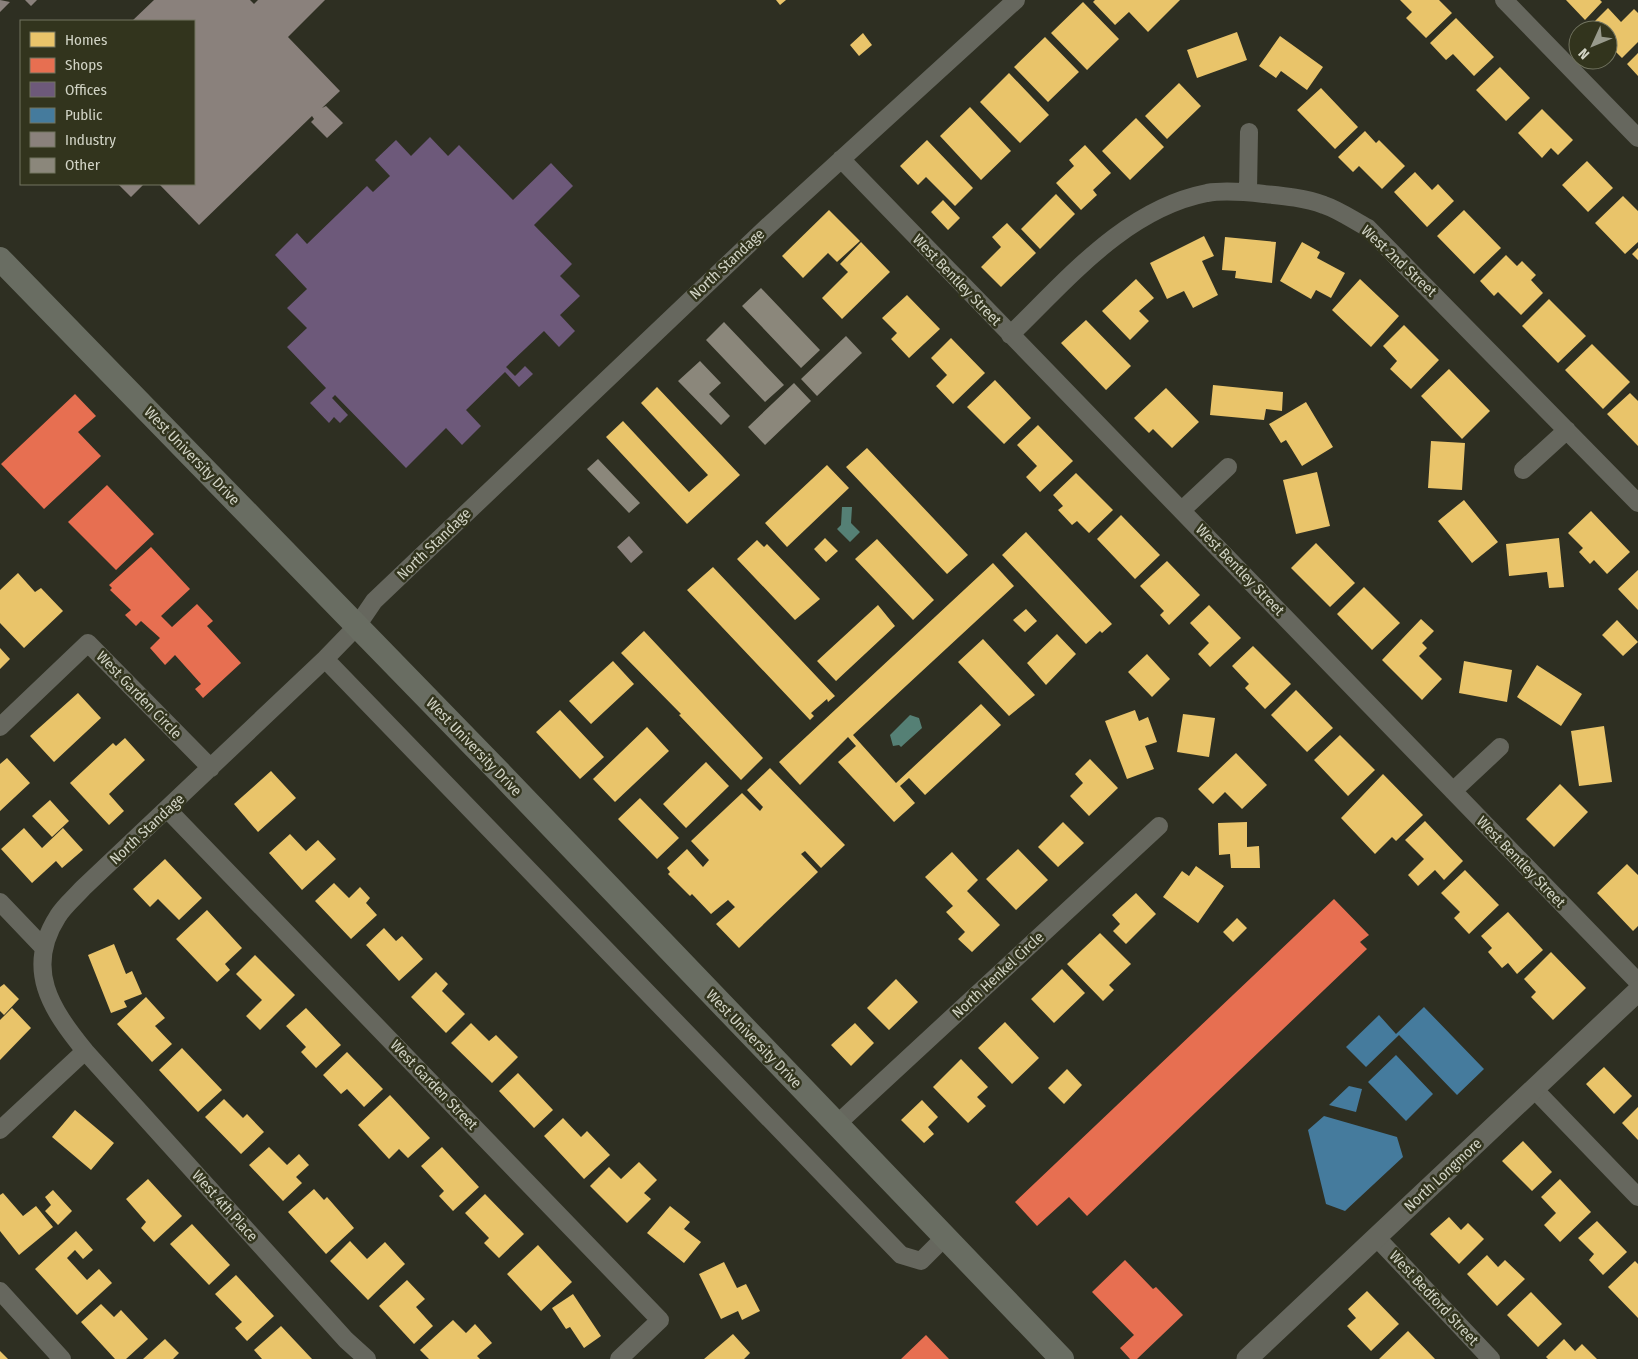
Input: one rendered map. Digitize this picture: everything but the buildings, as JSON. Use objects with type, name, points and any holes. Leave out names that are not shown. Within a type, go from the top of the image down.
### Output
[{"type":"main road","name":"West University Drive","points":[[0,259],[357,626],[1062,1359]]},
{"type":"street","name":"North Standage","points":[[85,1051],[60,1020],[47,992],[42,971],[43,946],[58,916],[325,659],[357,626],[374,601],[728,263],[1016,0]]},
{"type":"street","points":[[1504,0],[1638,138]]},
{"type":"street","points":[[1248,192],[1250,132]]},
{"type":"street","name":"West Bentley Street","points":[[841,159],[1010,336],[1182,510],[1638,982]]},
{"type":"street","name":"West 2nd Street","points":[[1010,336],[1089,258],[1129,226],[1175,202],[1208,193],[1248,192],[1291,196],[1324,205],[1368,228],[1638,503]]},
{"type":"street","points":[[1523,470],[1567,430]]},
{"type":"street","points":[[1182,510],[1228,467]]},
{"type":"street","name":"West Garden Circle","points":[[0,726],[88,643],[211,768]]},
{"type":"street","points":[[325,659],[902,1255],[921,1261],[945,1237]]},
{"type":"street","points":[[1453,791],[1500,747]]},
{"type":"street","name":"West Garden Street","points":[[168,810],[660,1320],[618,1359]]},
{"type":"street","name":"North Henkel Circle","points":[[837,1124],[1159,826]]},
{"type":"street","points":[[0,902],[43,946]]},
{"type":"street","name":"North Longmore","points":[[1247,1359],[1638,991]]},
{"type":"street","points":[[0,1130],[85,1051]]},
{"type":"street","name":"West 4th Place","points":[[85,1051],[339,1333],[367,1359]]},
{"type":"street","points":[[1534,1090],[1638,1197]]},
{"type":"street","name":"West Bedford Street","points":[[1376,1238],[1491,1359]]},
{"type":"street","points":[[0,1291],[62,1359]]},
{"type":"water","points":[[842,507],[852,507],[851,523],[860,532],[850,542],[837,529],[841,525]]},
{"type":"water","points":[[910,715],[919,718],[922,728],[901,747],[899,745],[893,746],[890,735]]}]
